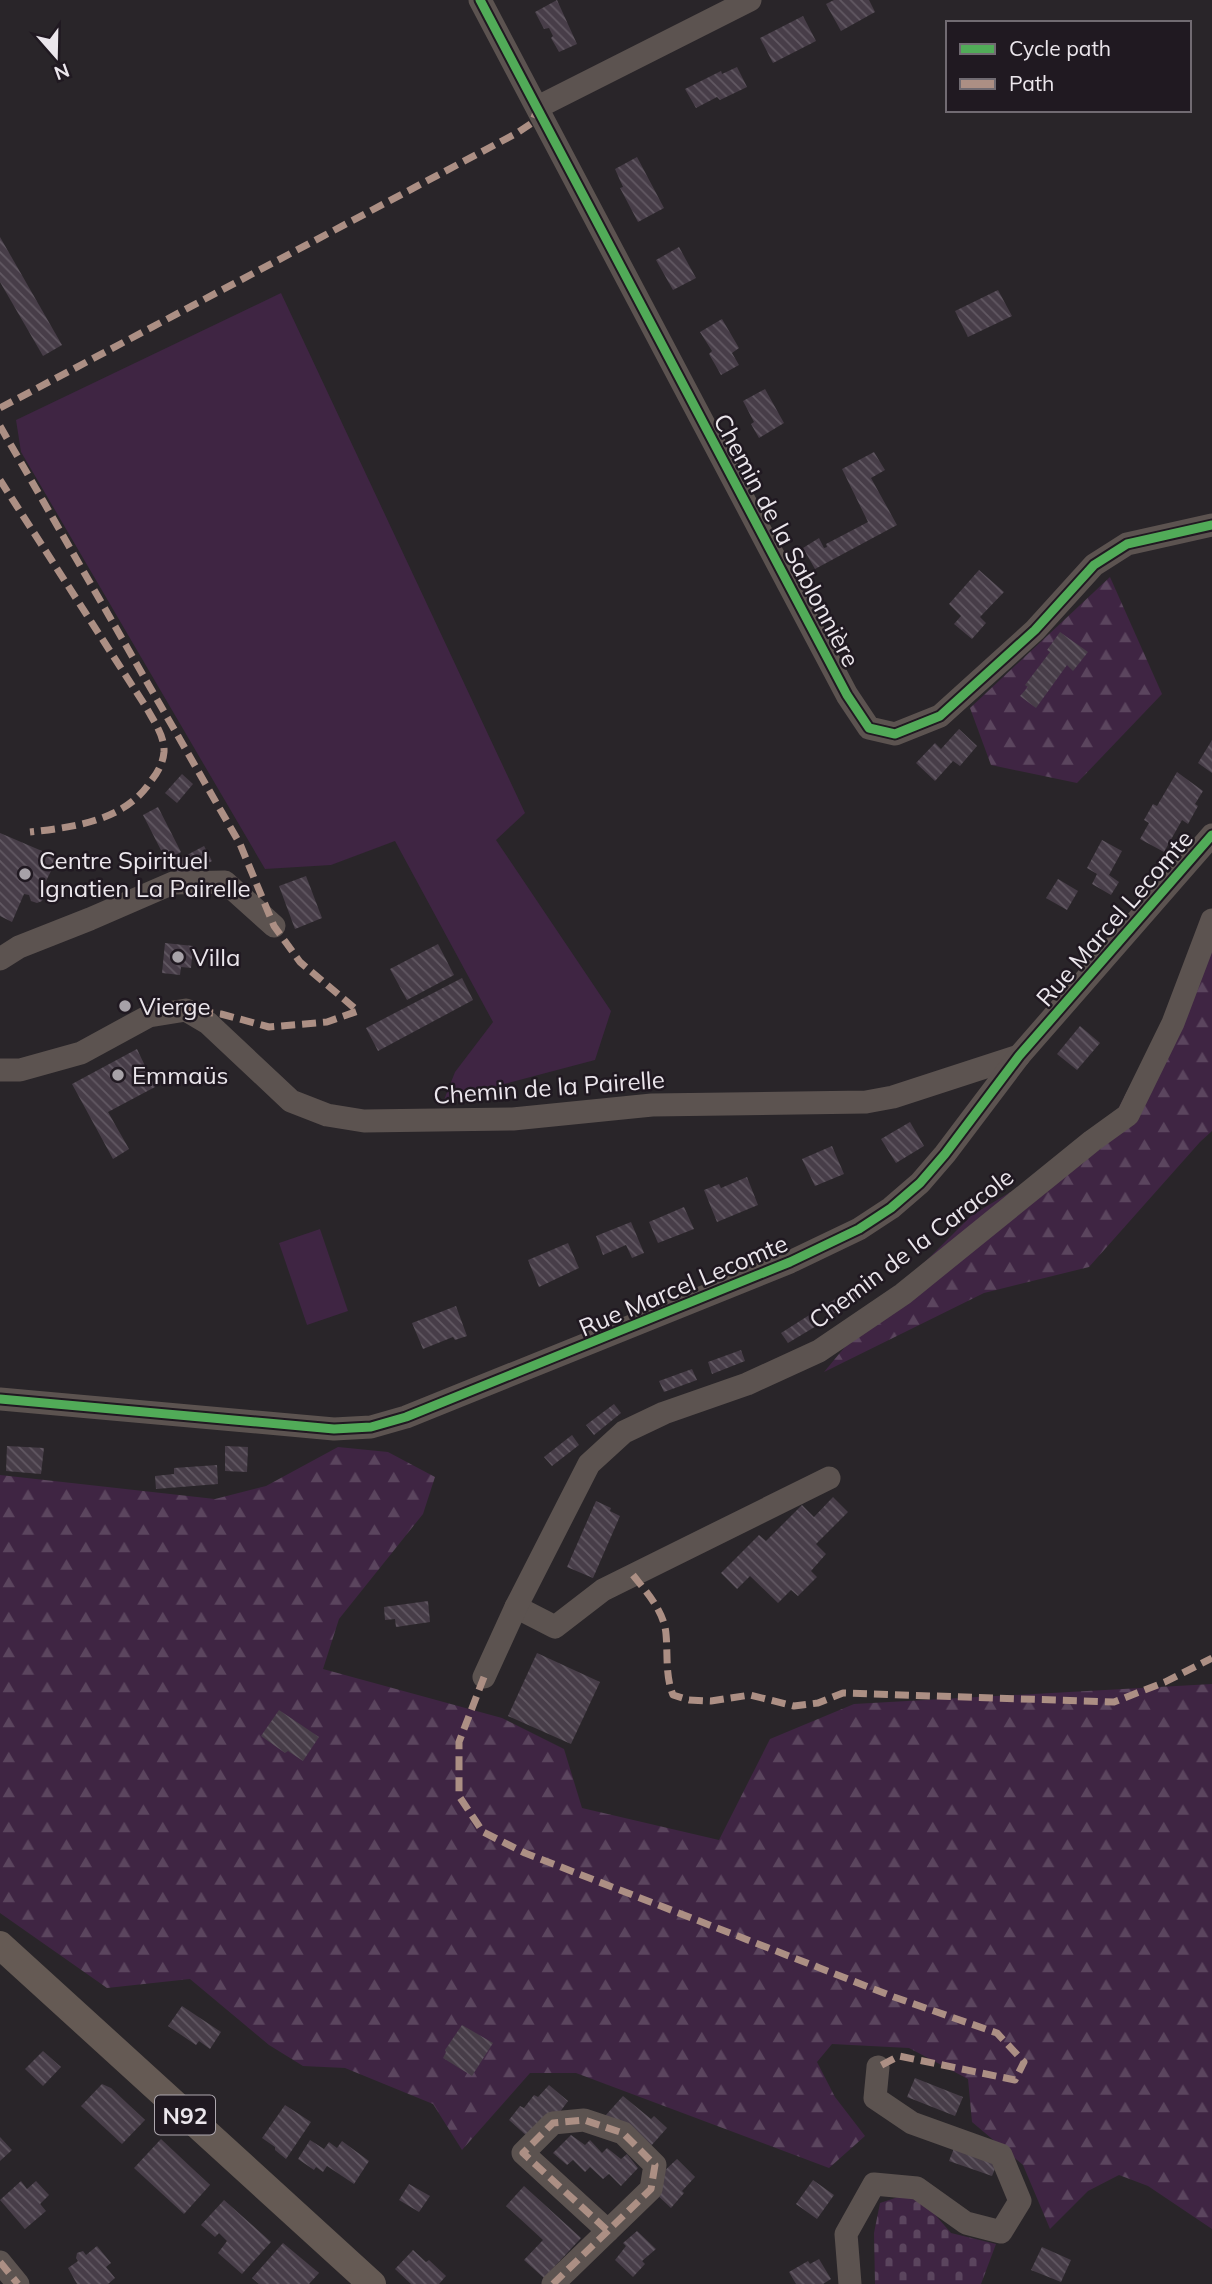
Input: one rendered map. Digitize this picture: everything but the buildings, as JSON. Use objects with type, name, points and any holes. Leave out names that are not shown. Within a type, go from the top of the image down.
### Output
[{"type":"main road","name":"N92","points":[[0,1945],[372,2284]]},
{"type":"street","name":"Chemin de la Sablonnière","points":[[480,0],[847,695],[870,728],[895,734],[940,716],[1035,630],[1094,565],[1127,544],[1212,525]]},
{"type":"street","points":[[538,107],[750,0]]},
{"type":"street","name":"Rue Marcel Lecomte","points":[[0,1399],[334,1429],[371,1427],[406,1417],[790,1262],[859,1229],[891,1208],[920,1183],[970,1123],[1019,1056],[1212,835]]},
{"type":"street","points":[[0,959],[19,947],[173,883],[225,882],[274,926]]},
{"type":"street","name":"Chemin de la Caracole","points":[[484,1677],[516,1607],[589,1464],[624,1432],[664,1413],[747,1384],[819,1351],[903,1294],[1128,1115],[1173,1023],[1212,920]]},
{"type":"street","name":"Chemin de la Pairelle","points":[[0,1070],[20,1070],[81,1054],[149,1016],[186,1010],[208,1023],[291,1101],[327,1115],[364,1121],[513,1119],[652,1105],[866,1102],[893,1097],[1019,1056]]},
{"type":"street","points":[[516,1607],[555,1627],[603,1590],[829,1478]]},
{"type":"street","points":[[850,2284],[846,2234],[874,2184],[917,2188],[966,2223],[1001,2232],[1020,2201],[1001,2155],[912,2123],[875,2098],[878,2067]]},
{"type":"street","points":[[553,2284],[608,2231],[651,2189],[656,2165],[623,2133],[584,2120],[552,2123],[523,2153],[608,2231]]},
{"type":"street","points":[[0,2262],[18,2284]]},
{"type":"green space","points":[[281,293],[525,813],[496,840],[611,1011],[595,1060],[444,1100],[455,1072],[493,1022],[395,841],[331,865],[265,869],[21,452],[16,420]]},
{"type":"green space","points":[[1110,577],[1162,694],[1077,783],[991,765],[970,708]]},
{"type":"green space","points":[[1212,926],[1212,1131],[1089,1267],[984,1293],[824,1372],[869,1318],[972,1215],[1034,1178],[1114,1117]]},
{"type":"green space","points":[[320,1229],[348,1311],[307,1325],[279,1243]]},
{"type":"green space","points":[[338,1447],[388,1452],[435,1477],[423,1514],[339,1619],[323,1669],[502,1718],[564,1749],[582,1808],[719,1840],[770,1739],[854,1704],[1212,1684],[1212,2229],[1148,2186],[1119,2175],[1088,2191],[1050,2229],[1023,2165],[972,2122],[968,2079],[909,2048],[832,2044],[817,2062],[835,2097],[865,2136],[829,2168],[576,2073],[530,2073],[462,2150],[433,2104],[345,2068],[303,2066],[269,2045],[190,1979],[107,1988],[0,1913],[0,1475],[215,1499],[266,1486]]},
{"type":"green space","points":[[901,2196],[924,2202],[951,2233],[996,2244],[981,2284],[875,2284],[874,2233],[880,2203]]},
{"type":"marked path","points":[[0,408],[517,133],[532,123],[538,107]]},
{"type":"marked path","points":[[0,426],[240,844],[274,926],[300,962],[358,1011],[327,1022],[269,1027],[221,1014],[186,1010]]},
{"type":"marked path","points":[[0,480],[146,707],[164,746],[163,760],[156,774],[127,805],[97,820],[30,832]]},
{"type":"marked path","points":[[633,1575],[654,1603],[665,1626],[667,1665],[673,1695],[689,1700],[711,1701],[750,1695],[794,1706],[818,1703],[843,1693],[1114,1702],[1165,1682],[1212,1658]]},
{"type":"marked path","points":[[484,1677],[459,1742],[459,1796],[483,1832],[525,1853],[894,1997],[997,2033],[1024,2062],[1015,2080],[899,2056],[878,2067]]},
{"type":"marked path","points":[[553,2284],[651,2189],[655,2165],[623,2133],[584,2120],[553,2123],[523,2153],[608,2231]]},
{"type":"marked path","points":[[0,2262],[18,2284]]},
{"type":"cycle path","points":[[480,0],[847,695],[869,728],[895,734],[940,716],[1035,630],[1094,565],[1127,544],[1212,525]]},
{"type":"cycle path","points":[[0,1399],[334,1429],[371,1427],[406,1417],[790,1262],[859,1229],[891,1208],[920,1183],[1019,1056],[1212,835]]},
{"type":"place","name":"Centre Spirituel Ignatien La Pairelle","points":[[25,874]]},
{"type":"place","name":"Villa","points":[[178,957]]},
{"type":"place","name":"Vierge","points":[[125,1006]]},
{"type":"place","name":"Emmaüs","points":[[118,1075]]}]
